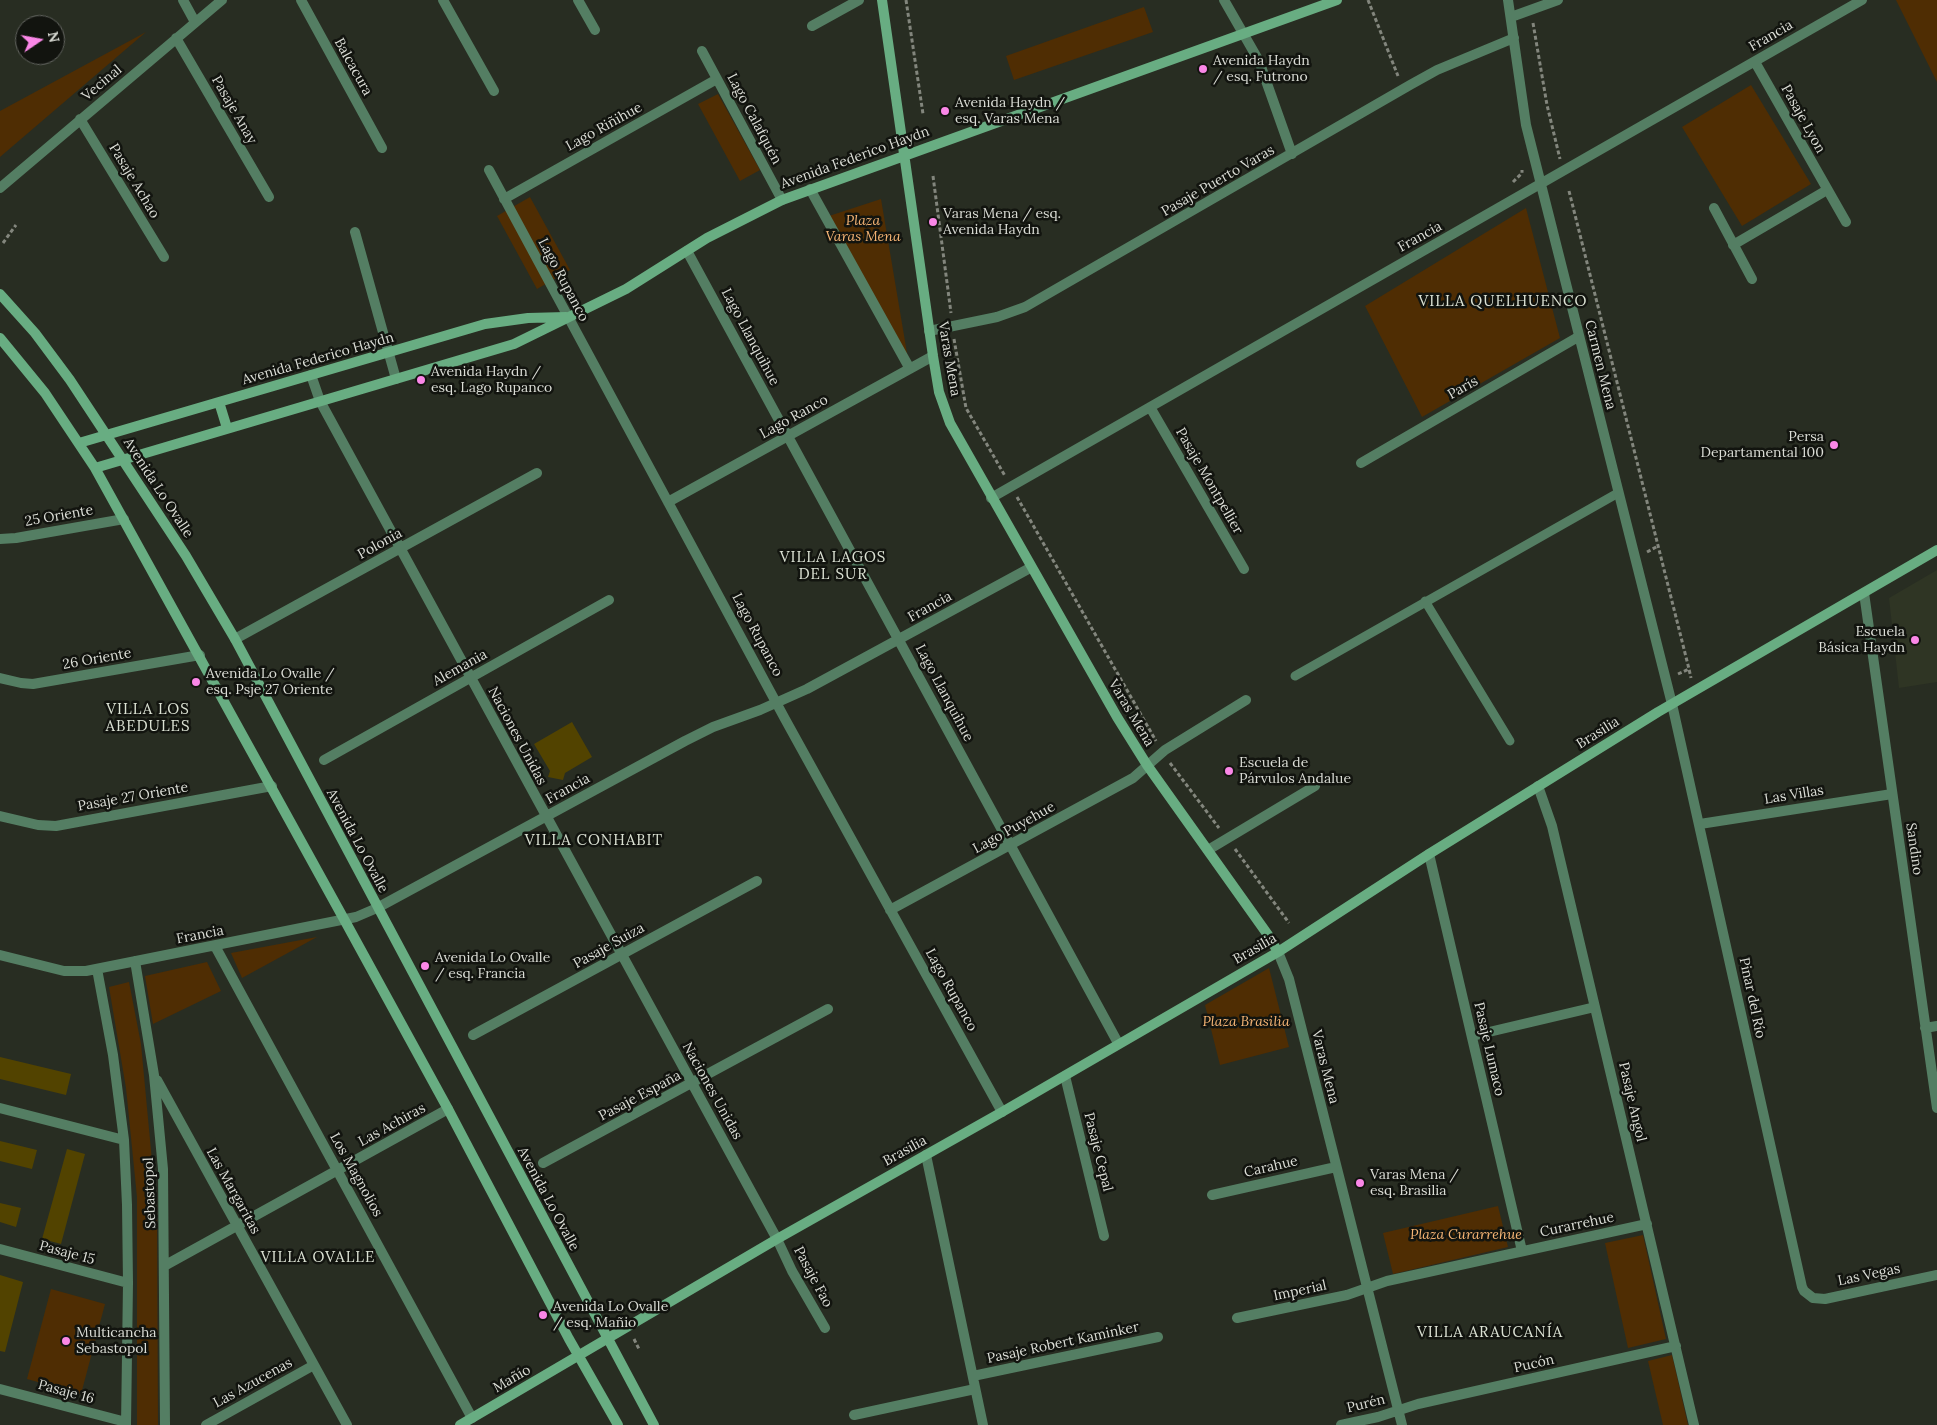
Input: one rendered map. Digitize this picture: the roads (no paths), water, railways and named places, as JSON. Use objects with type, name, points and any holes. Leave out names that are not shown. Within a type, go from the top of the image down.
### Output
[{"type":"street","points":[[183,0],[195,22]]},
{"type":"street","name":"Vecinal","points":[[0,188],[222,0]]},
{"type":"street","name":"Balcacura","points":[[301,0],[382,148]]},
{"type":"street","points":[[443,0],[494,91]]},
{"type":"street","points":[[578,0],[595,30]]},
{"type":"street","points":[[812,26],[859,0]]},
{"type":"street","name":"Varas Mena","points":[[882,0],[933,356],[939,392],[950,423],[1030,568],[1117,717],[1147,765],[1268,935],[1278,952],[1289,979],[1402,1425]]},
{"type":"street","points":[[1224,0],[1259,62],[1292,154]]},
{"type":"street","name":"Avenida Federico Haydn","points":[[95,468],[514,344],[534,336],[626,289],[728,226],[782,200],[905,154],[1337,0]]},
{"type":"street","name":"Carmen Mena","points":[[1508,0],[1526,125],[1672,704]]},
{"type":"street","points":[[1511,16],[1558,0]]},
{"type":"street","name":"Francia","points":[[991,498],[1862,0]]},
{"type":"street","name":"Pasaje Anay","points":[[176,38],[268,197]]},
{"type":"street","name":"Pasaje Puerto Varas","points":[[929,331],[996,317],[1025,307],[1438,70],[1514,38]]},
{"type":"street","name":"Lago Calafquén","points":[[702,51],[782,200]]},
{"type":"street","name":"Pasaje Lyon","points":[[1755,62],[1846,222]]},
{"type":"street","name":"Lago Riñihue","points":[[504,199],[717,80]]},
{"type":"street","name":"Pasaje Achao","points":[[80,119],[164,257]]},
{"type":"street","name":"Lago Rupanco","points":[[489,170],[777,703],[1002,1112]]},
{"type":"street","points":[[810,189],[910,369]]},
{"type":"street","points":[[1734,245],[1827,190]]},
{"type":"street","points":[[1714,208],[1752,279]]},
{"type":"street","points":[[355,232],[396,379]]},
{"type":"street","name":"Lago Llanquihue","points":[[687,251],[1118,1044]]},
{"type":"street","name":"Avenida Lo Ovalle","points":[[0,294],[53,355],[124,459],[186,556],[235,639],[654,1425]]},
{"type":"street","name":"Avenida Federico Haydn","points":[[79,443],[499,322],[528,318],[568,317]]},
{"type":"street","name":"París","points":[[1361,463],[1578,337]]},
{"type":"street","points":[[0,338],[44,393],[79,443],[124,519],[272,786],[448,1109],[578,1356],[618,1425]]},
{"type":"street","name":"Lago Ranco","points":[[668,502],[933,356]]},
{"type":"street","name":"Naciones Unidas","points":[[311,375],[320,401],[777,1239]]},
{"type":"street","points":[[219,402],[227,428]]},
{"type":"street","name":"Pasaje Montpellier","points":[[1150,407],[1244,568]]},
{"type":"street","name":"Polonia","points":[[235,639],[537,473]]},
{"type":"street","name":"25 Oriente","points":[[0,539],[16,538],[124,519]]},
{"type":"street","name":"Brasilia","points":[[578,1356],[777,1239],[1065,1076],[1278,952],[1429,854],[1672,704],[1937,550]]},
{"type":"street","name":"Francia","points":[[0,955],[64,971],[86,971],[345,920],[378,908],[699,734],[807,689],[1030,568]]},
{"type":"street","name":"Sandino","points":[[1864,593],[1937,1108]]},
{"type":"street","name":"Alemania","points":[[324,760],[609,600]]},
{"type":"street","name":"26 Oriente","points":[[0,678],[32,684],[200,655]]},
{"type":"street","name":"Lago Puyehue","points":[[890,910],[1011,846],[1133,778],[1162,752],[1246,700]]},
{"type":"street","name":"Pinar del Río","points":[[1672,704],[1800,1282],[1804,1292],[1808,1295]]},
{"type":"street","name":"Pasaje 27 Oriente","points":[[0,816],[38,826],[56,826],[272,786]]},
{"type":"street","points":[[1208,850],[1315,786]]},
{"type":"street","name":"Pasaje Angol","points":[[1538,786],[1552,826],[1694,1425]]},
{"type":"street","name":"Las Villas","points":[[1700,824],[1892,794]]},
{"type":"street","name":"Pasaje Lumaco","points":[[1429,854],[1522,1251]]},
{"type":"street","name":"Pasaje Suiza","points":[[473,1035],[758,881]]},
{"type":"street","name":"Los Magnolios","points":[[215,946],[472,1418]]},
{"type":"street","name":"Sebastopol","points":[[134,961],[154,1075],[163,1169],[165,1425]]},
{"type":"street","name":"Sebastopol","points":[[97,969],[112,1046],[124,1140],[128,1283],[126,1423]]},
{"type":"street","points":[[1472,1036],[1595,1008]]},
{"type":"street","name":"Pasaje España","points":[[543,1163],[828,1009]]},
{"type":"street","points":[[1925,1028],[1937,1026]]},
{"type":"street","name":"Las Margaritas","points":[[154,1075],[347,1425]]},
{"type":"street","name":"Pasaje Cepal","points":[[1065,1076],[1104,1236]]},
{"type":"street","points":[[0,1108],[124,1140]]},
{"type":"street","name":"Las Achiras","points":[[164,1266],[448,1109]]},
{"type":"street","points":[[926,1155],[983,1425]]},
{"type":"street","name":"Carahue","points":[[1212,1195],[1336,1167]]},
{"type":"street","name":"Curarrehue","points":[[1367,1288],[1387,1281],[1647,1224]]},
{"type":"street","name":"Pasaje Fao","points":[[777,1239],[792,1271],[824,1328]]},
{"type":"street","name":"Pasaje 15","points":[[0,1249],[128,1283]]},
{"type":"street","name":"Las Vegas","points":[[1808,1295],[1813,1298],[1824,1299],[1937,1275]]},
{"type":"street","name":"Imperial","points":[[1237,1318],[1347,1295],[1367,1288]]},
{"type":"street","name":"Pasaje Robert Kaminker","points":[[973,1376],[1158,1337]]},
{"type":"street","name":"Pucón","points":[[1399,1410],[1418,1404],[1676,1346]]},
{"type":"street","name":"Mañío","points":[[460,1425],[578,1356]]},
{"type":"street","name":"Las Azucenas","points":[[206,1425],[314,1365]]},
{"type":"street","name":"Pasaje 16","points":[[0,1389],[126,1423]]},
{"type":"street","points":[[854,1415],[975,1389]]},
{"type":"street","name":"Purén","points":[[1341,1425],[1378,1417],[1399,1410]]},
{"type":"lane","points":[[1295,676],[1618,492]]},
{"type":"lane","points":[[1425,601],[1510,742]]},
{"type":"place","name":"Avenida Haydn / esq. Futrono","points":[[1203,69]]},
{"type":"place","name":"Avenida Haydn / esq. Varas Mena","points":[[945,111]]},
{"type":"place","name":"Varas Mena / esq. Avenida Haydn","points":[[933,222]]},
{"type":"place","name":"Avenida Haydn / esq. Lago Rupanco","points":[[421,380]]},
{"type":"place","name":"Persa Departamental 100","points":[[1834,445]]},
{"type":"place","name":"Escuela Básica Haydn","points":[[1915,640]]},
{"type":"place","name":"Avenida Lo Ovalle / esq. Psje 27 Oriente","points":[[196,682]]},
{"type":"place","name":"Escuela de Párvulos Andalue","points":[[1229,771]]},
{"type":"place","name":"Avenida Lo Ovalle / esq. Francia","points":[[425,966]]},
{"type":"place","name":"Varas Mena / esq. Brasilia","points":[[1360,1183]]},
{"type":"place","name":"Avenida Lo Ovalle / esq. Mañio","points":[[543,1315]]},
{"type":"place","name":"Multicancha Sebastopol","points":[[66,1341]]},
{"type":"district","name":"VILLA QUELHUENCO","points":[[1503,302]]},
{"type":"district","name":"VILLA LAGOS DEL SUR","points":[[833,566]]},
{"type":"district","name":"VILLA LOS ABEDULES","points":[[148,718]]},
{"type":"district","name":"VILLA CONHABIT","points":[[594,841]]},
{"type":"district","name":"VILLA OVALLE","points":[[318,1258]]},
{"type":"district","name":"VILLA ARAUCANÍA","points":[[1490,1333]]},
{"type":"park label","name":"Plaza Varas Mena","points":[[863,230]]},
{"type":"park label","name":"Plaza Brasilia","points":[[1246,1022]]},
{"type":"park label","name":"Plaza Curarrehue","points":[[1466,1235]]}]
